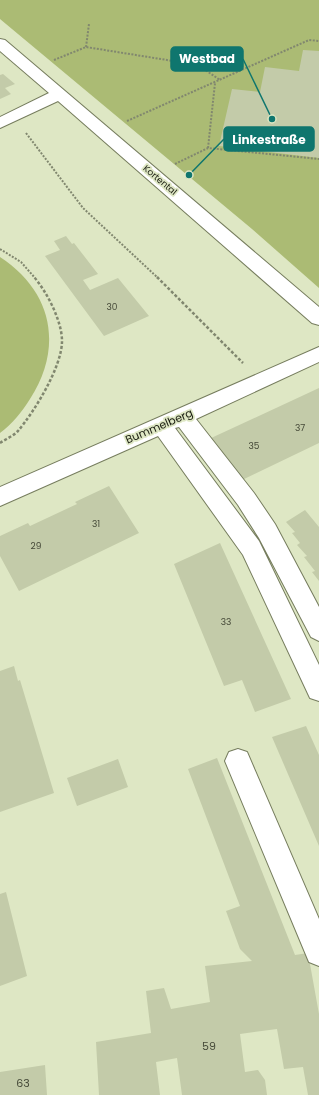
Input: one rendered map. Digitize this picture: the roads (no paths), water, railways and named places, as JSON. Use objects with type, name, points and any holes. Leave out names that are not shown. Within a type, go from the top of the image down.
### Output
[{"type":"street","name":"Kortental","points":[[0,43],[319,318]]},
{"type":"street","points":[[0,123],[60,94]]},
{"type":"street","name":"Bummelberg","points":[[0,497],[161,424],[262,382],[319,354]]},
{"type":"street","points":[[182,416],[246,499],[267,531],[319,630]]},
{"type":"street","points":[[161,424],[251,548],[319,690]]},
{"type":"street","points":[[238,761],[319,952]]},
{"type":"place","name":"Westbad","points":[[272,119]]},
{"type":"place","name":"Linkestraße","points":[[189,175]]}]
